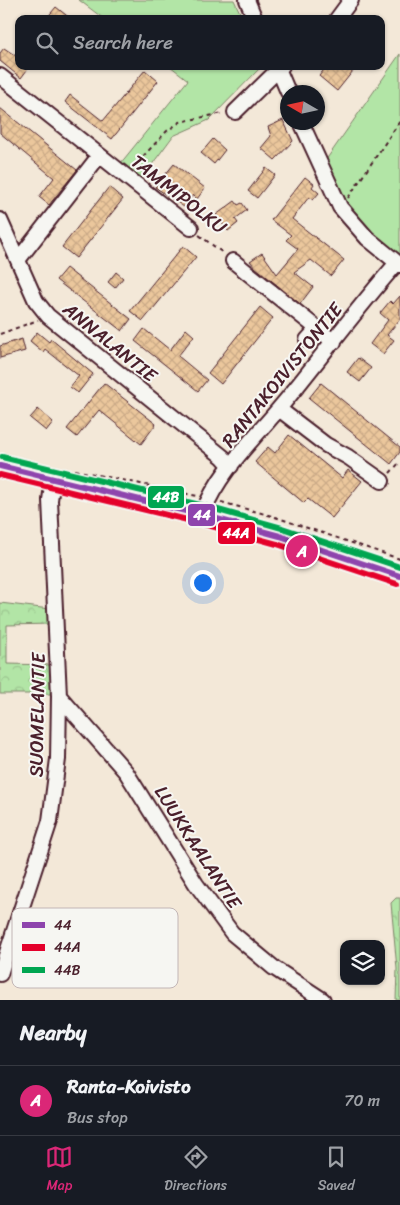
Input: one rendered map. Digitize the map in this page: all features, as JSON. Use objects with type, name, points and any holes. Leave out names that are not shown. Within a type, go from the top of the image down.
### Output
[{"type":"main road","points":[[0,466],[280,536],[400,576]]},
{"type":"street","points":[[246,0],[253,15]]},
{"type":"street","points":[[340,15],[352,0]]},
{"type":"street","points":[[235,112],[276,70]]},
{"type":"street","points":[[280,70],[285,85]]},
{"type":"street","name":"TAMMIPOLKU","points":[[3,84],[125,175],[191,228]]},
{"type":"street","points":[[305,130],[340,207],[367,238],[398,264]]},
{"type":"street","points":[[18,260],[99,156]]},
{"type":"street","name":"ANNALANTIE","points":[[0,220],[36,301],[48,316],[223,457],[231,466]]},
{"type":"street","name":"TAMMIPOLKU","points":[[233,261],[334,342]]},
{"type":"street","name":"RANTAKOIVISTONTIE","points":[[202,515],[208,498],[231,466],[398,264]]},
{"type":"street","points":[[307,340],[317,329]]},
{"type":"street","points":[[279,409],[326,445],[382,481]]},
{"type":"street","name":"SUOMELANTIE","points":[[22,908],[50,821],[58,759],[59,696],[50,500],[54,479]]},
{"type":"street","name":"LUUKKAALANTIE","points":[[59,696],[126,772],[196,884],[232,933],[274,968],[323,1000]]},
{"type":"street","name":"SUOMELANTIE","points":[[0,974],[12,937]]},
{"type":"path","points":[[125,175],[167,131],[180,122],[224,112],[235,112]]},
{"type":"path","points":[[340,207],[350,196],[400,121]]},
{"type":"path","name":"TAMMIPOLKU","points":[[191,228],[233,261]]},
{"type":"path","points":[[0,334],[48,316]]},
{"type":"path","points":[[382,481],[400,462]]},
{"type":"green space","points":[[79,0],[234,0],[241,15],[99,15]]},
{"type":"green space","points":[[400,54],[400,265],[367,238],[321,167]]},
{"type":"green space","points":[[175,70],[258,70],[209,120],[173,136],[142,178],[120,164],[188,80]]},
{"type":"green space","points":[[0,603],[50,609],[52,624],[7,625],[7,664],[52,665],[51,694],[0,694]]},
{"type":"green space","points":[[396,898],[400,898],[400,1000],[396,1000],[397,969],[391,903]]},
{"type":"building","points":[[56,7],[66,15],[49,15]]},
{"type":"building","points":[[4,48],[15,55],[15,70],[27,70],[21,78],[0,61],[0,53]]},
{"type":"building","points":[[145,70],[158,81],[112,139],[65,102],[70,95],[103,121]]},
{"type":"building","points":[[324,70],[354,70],[337,91],[319,76]]},
{"type":"building","points":[[0,108],[77,170],[49,205],[39,197],[54,178],[0,133]]},
{"type":"building","points":[[280,121],[280,130],[288,130],[293,141],[275,160],[261,148],[271,136],[268,127]]},
{"type":"building","points":[[213,139],[225,150],[214,164],[201,153]]},
{"type":"building","points":[[174,164],[205,188],[197,199],[193,195],[184,207],[155,187]]},
{"type":"building","points":[[266,168],[275,175],[257,198],[248,191]]},
{"type":"building","points":[[305,177],[314,184],[312,187],[319,193],[313,200],[309,197],[292,219],[344,260],[331,276],[311,260],[294,272],[313,287],[300,304],[250,261],[262,253],[277,274],[298,249],[286,240],[291,235],[271,220]]},
{"type":"building","points":[[109,187],[123,199],[76,258],[62,247]]},
{"type":"building","points":[[235,201],[238,205],[242,203],[247,210],[235,219],[238,223],[228,231],[216,215]]},
{"type":"building","points":[[183,246],[196,257],[143,321],[130,311]]},
{"type":"building","points":[[66,268],[131,319],[122,331],[56,280]]},
{"type":"building","points":[[116,272],[123,278],[115,288],[108,282]]},
{"type":"building","points":[[400,296],[400,319],[387,335],[394,340],[383,354],[370,344],[388,320],[380,313],[390,301],[393,304]]},
{"type":"building","points":[[260,307],[273,318],[221,384],[208,373]]},
{"type":"building","points":[[144,329],[170,350],[186,329],[194,336],[178,356],[207,380],[198,391],[135,341]]},
{"type":"building","points":[[37,332],[49,342],[51,339],[93,374],[78,393],[70,387],[79,376],[45,349],[43,352],[30,341]]},
{"type":"building","points":[[22,339],[25,351],[0,358],[0,346]]},
{"type":"building","points":[[358,358],[371,368],[360,382],[347,372]]},
{"type":"building","points":[[104,383],[156,424],[141,444],[99,410],[77,437],[67,429]]},
{"type":"building","points":[[321,383],[400,447],[400,452],[391,464],[309,398]]},
{"type":"building","points":[[38,409],[53,422],[46,431],[30,418]]},
{"type":"building","points":[[289,435],[342,478],[348,470],[362,481],[332,518],[308,499],[304,503],[255,462],[268,447],[275,453]]},
{"type":"transit line","name":"44B","points":[[2,457],[204,506],[282,528],[400,567]]},
{"type":"transit line","name":"44","points":[[0,466],[280,536],[400,576]]},
{"type":"transit line","name":"44A","points":[[0,475],[200,523],[277,544],[397,584]]},
{"type":"place","name":"Ranta-Koivisto","points":[[302,551]]}]
